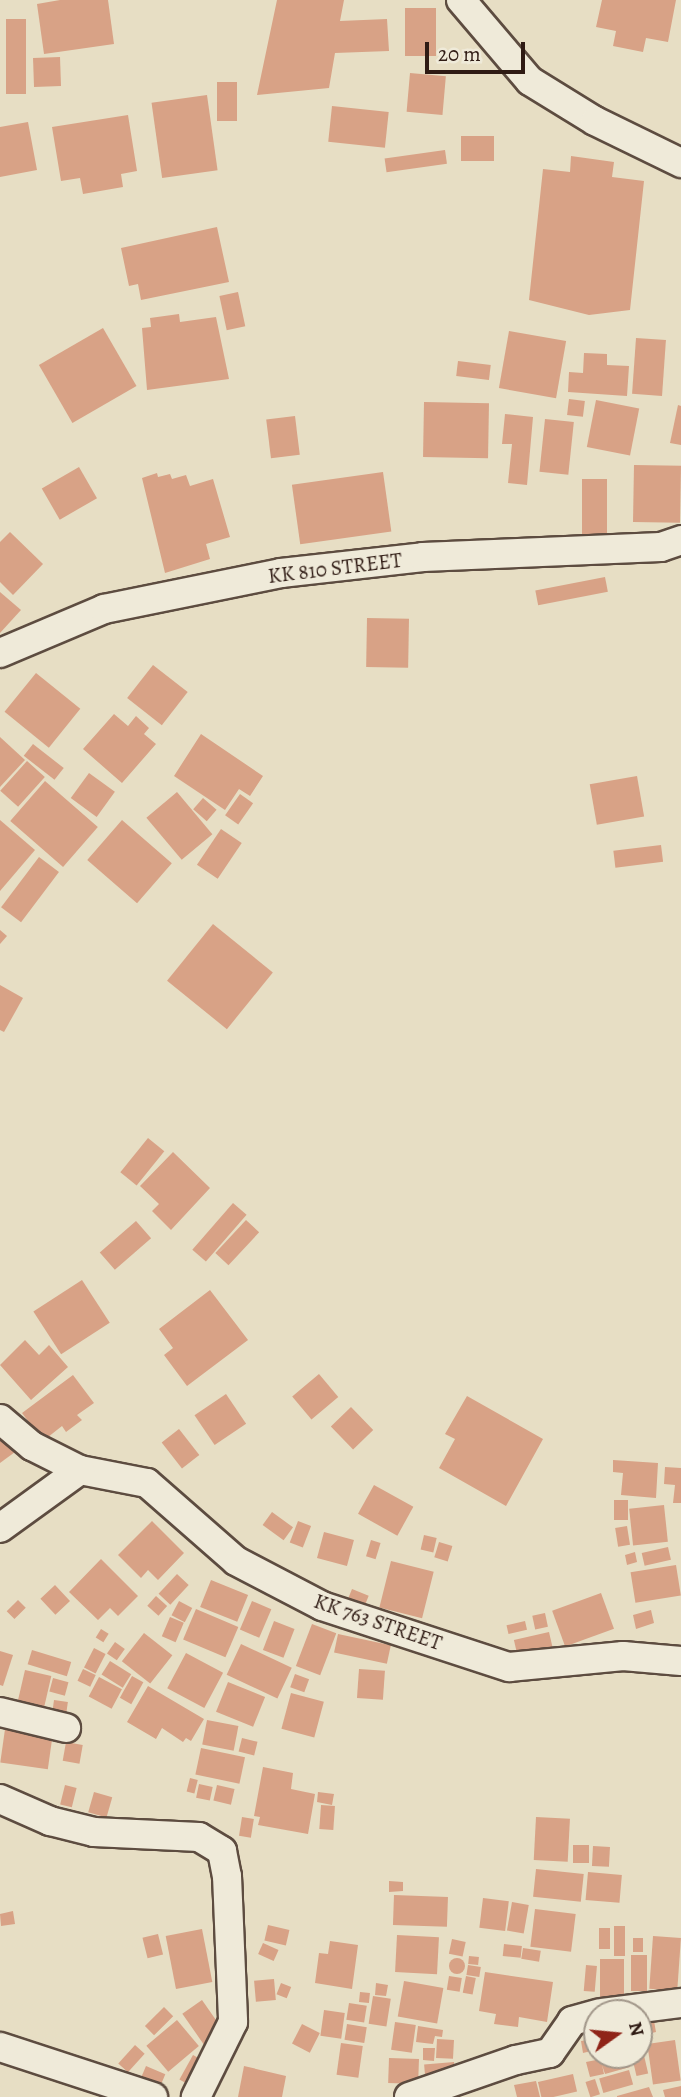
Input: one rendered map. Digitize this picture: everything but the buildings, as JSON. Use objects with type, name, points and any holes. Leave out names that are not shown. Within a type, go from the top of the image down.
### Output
[{"type":"street","points":[[461,0],[530,81],[595,121],[681,163]]},
{"type":"street","name":"KK 810 STREET","points":[[0,653],[104,609],[281,573],[424,557],[661,547],[681,540]]},
{"type":"street","name":"KK 763 STREET","points":[[0,1419],[32,1446],[80,1470],[147,1483],[236,1561],[322,1606],[509,1667],[623,1656],[681,1661]]},
{"type":"street","points":[[0,1528],[80,1470]]},
{"type":"street","points":[[0,1712],[66,1728]]},
{"type":"street","points":[[0,1799],[50,1821],[94,1832],[199,1837],[222,1851],[228,1876],[233,2022],[196,2097]]},
{"type":"street","points":[[653,2007],[681,2003]]},
{"type":"street","points":[[409,2097],[478,2085],[550,2053],[572,2021],[583,2018]]},
{"type":"street","points":[[0,2048],[153,2097]]}]
